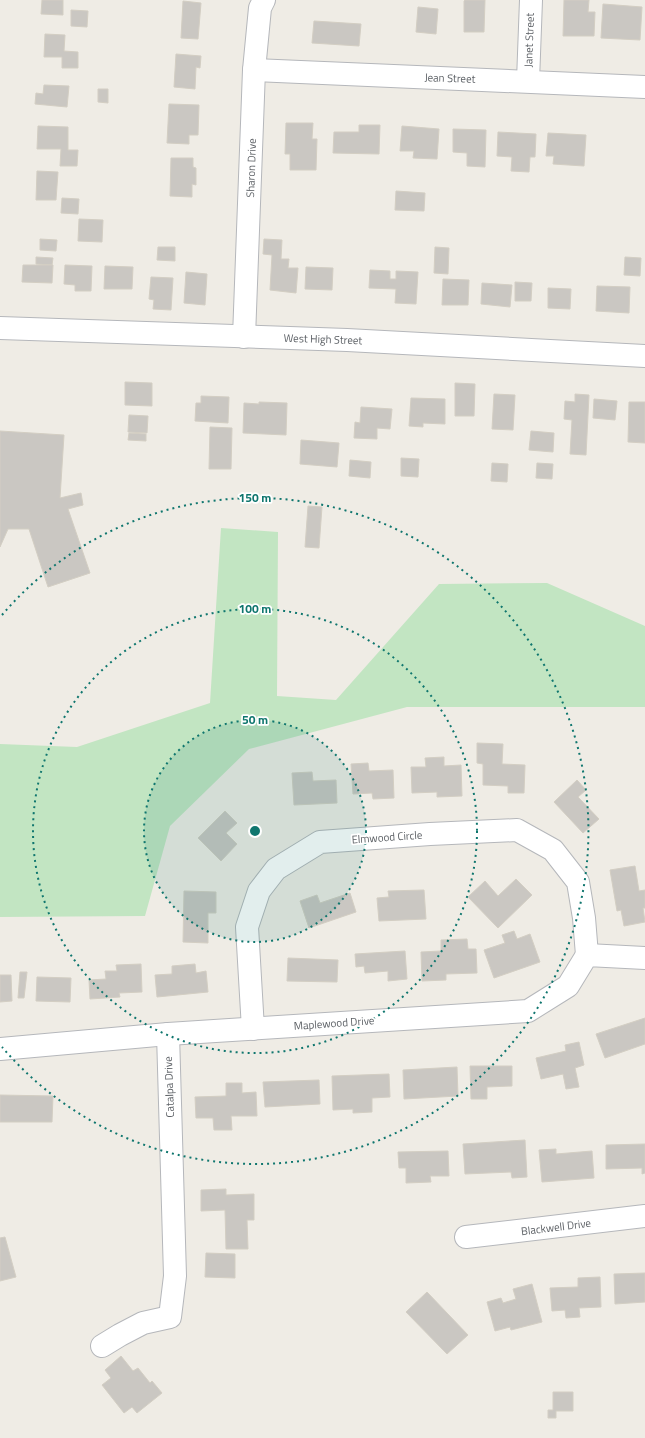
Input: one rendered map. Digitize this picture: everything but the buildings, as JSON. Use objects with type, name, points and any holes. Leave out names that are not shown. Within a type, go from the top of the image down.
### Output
[{"type":"street","name":"Sharon Drive","points":[[244,336],[254,70],[260,8],[264,0]]},
{"type":"street","name":"Janet Street","points":[[528,81],[531,0]]},
{"type":"street","name":"Jean Street","points":[[254,70],[645,87]]},
{"type":"street","name":"West High Street","points":[[0,328],[347,340],[645,356]]},
{"type":"street","name":"Elmwood Circle","points":[[253,1029],[247,927],[259,891],[276,869],[320,842],[430,834],[518,830],[553,850],[578,882],[584,918],[587,955]]},
{"type":"street","points":[[587,955],[645,958]]},
{"type":"street","name":"Maplewood Drive","points":[[0,1049],[168,1034],[528,1010],[568,986],[587,955]]},
{"type":"street","name":"Catalpa Drive","points":[[102,1346],[120,1334],[144,1324],[170,1317],[175,1276],[168,1034]]},
{"type":"street","name":"Blackwell Drive","points":[[466,1237],[645,1216]]},
{"type":"green space","points":[[221,528],[278,532],[277,696],[336,700],[439,584],[547,583],[645,626],[645,707],[407,707],[249,749],[170,826],[145,916],[0,917],[0,744],[77,747],[210,703]]}]
